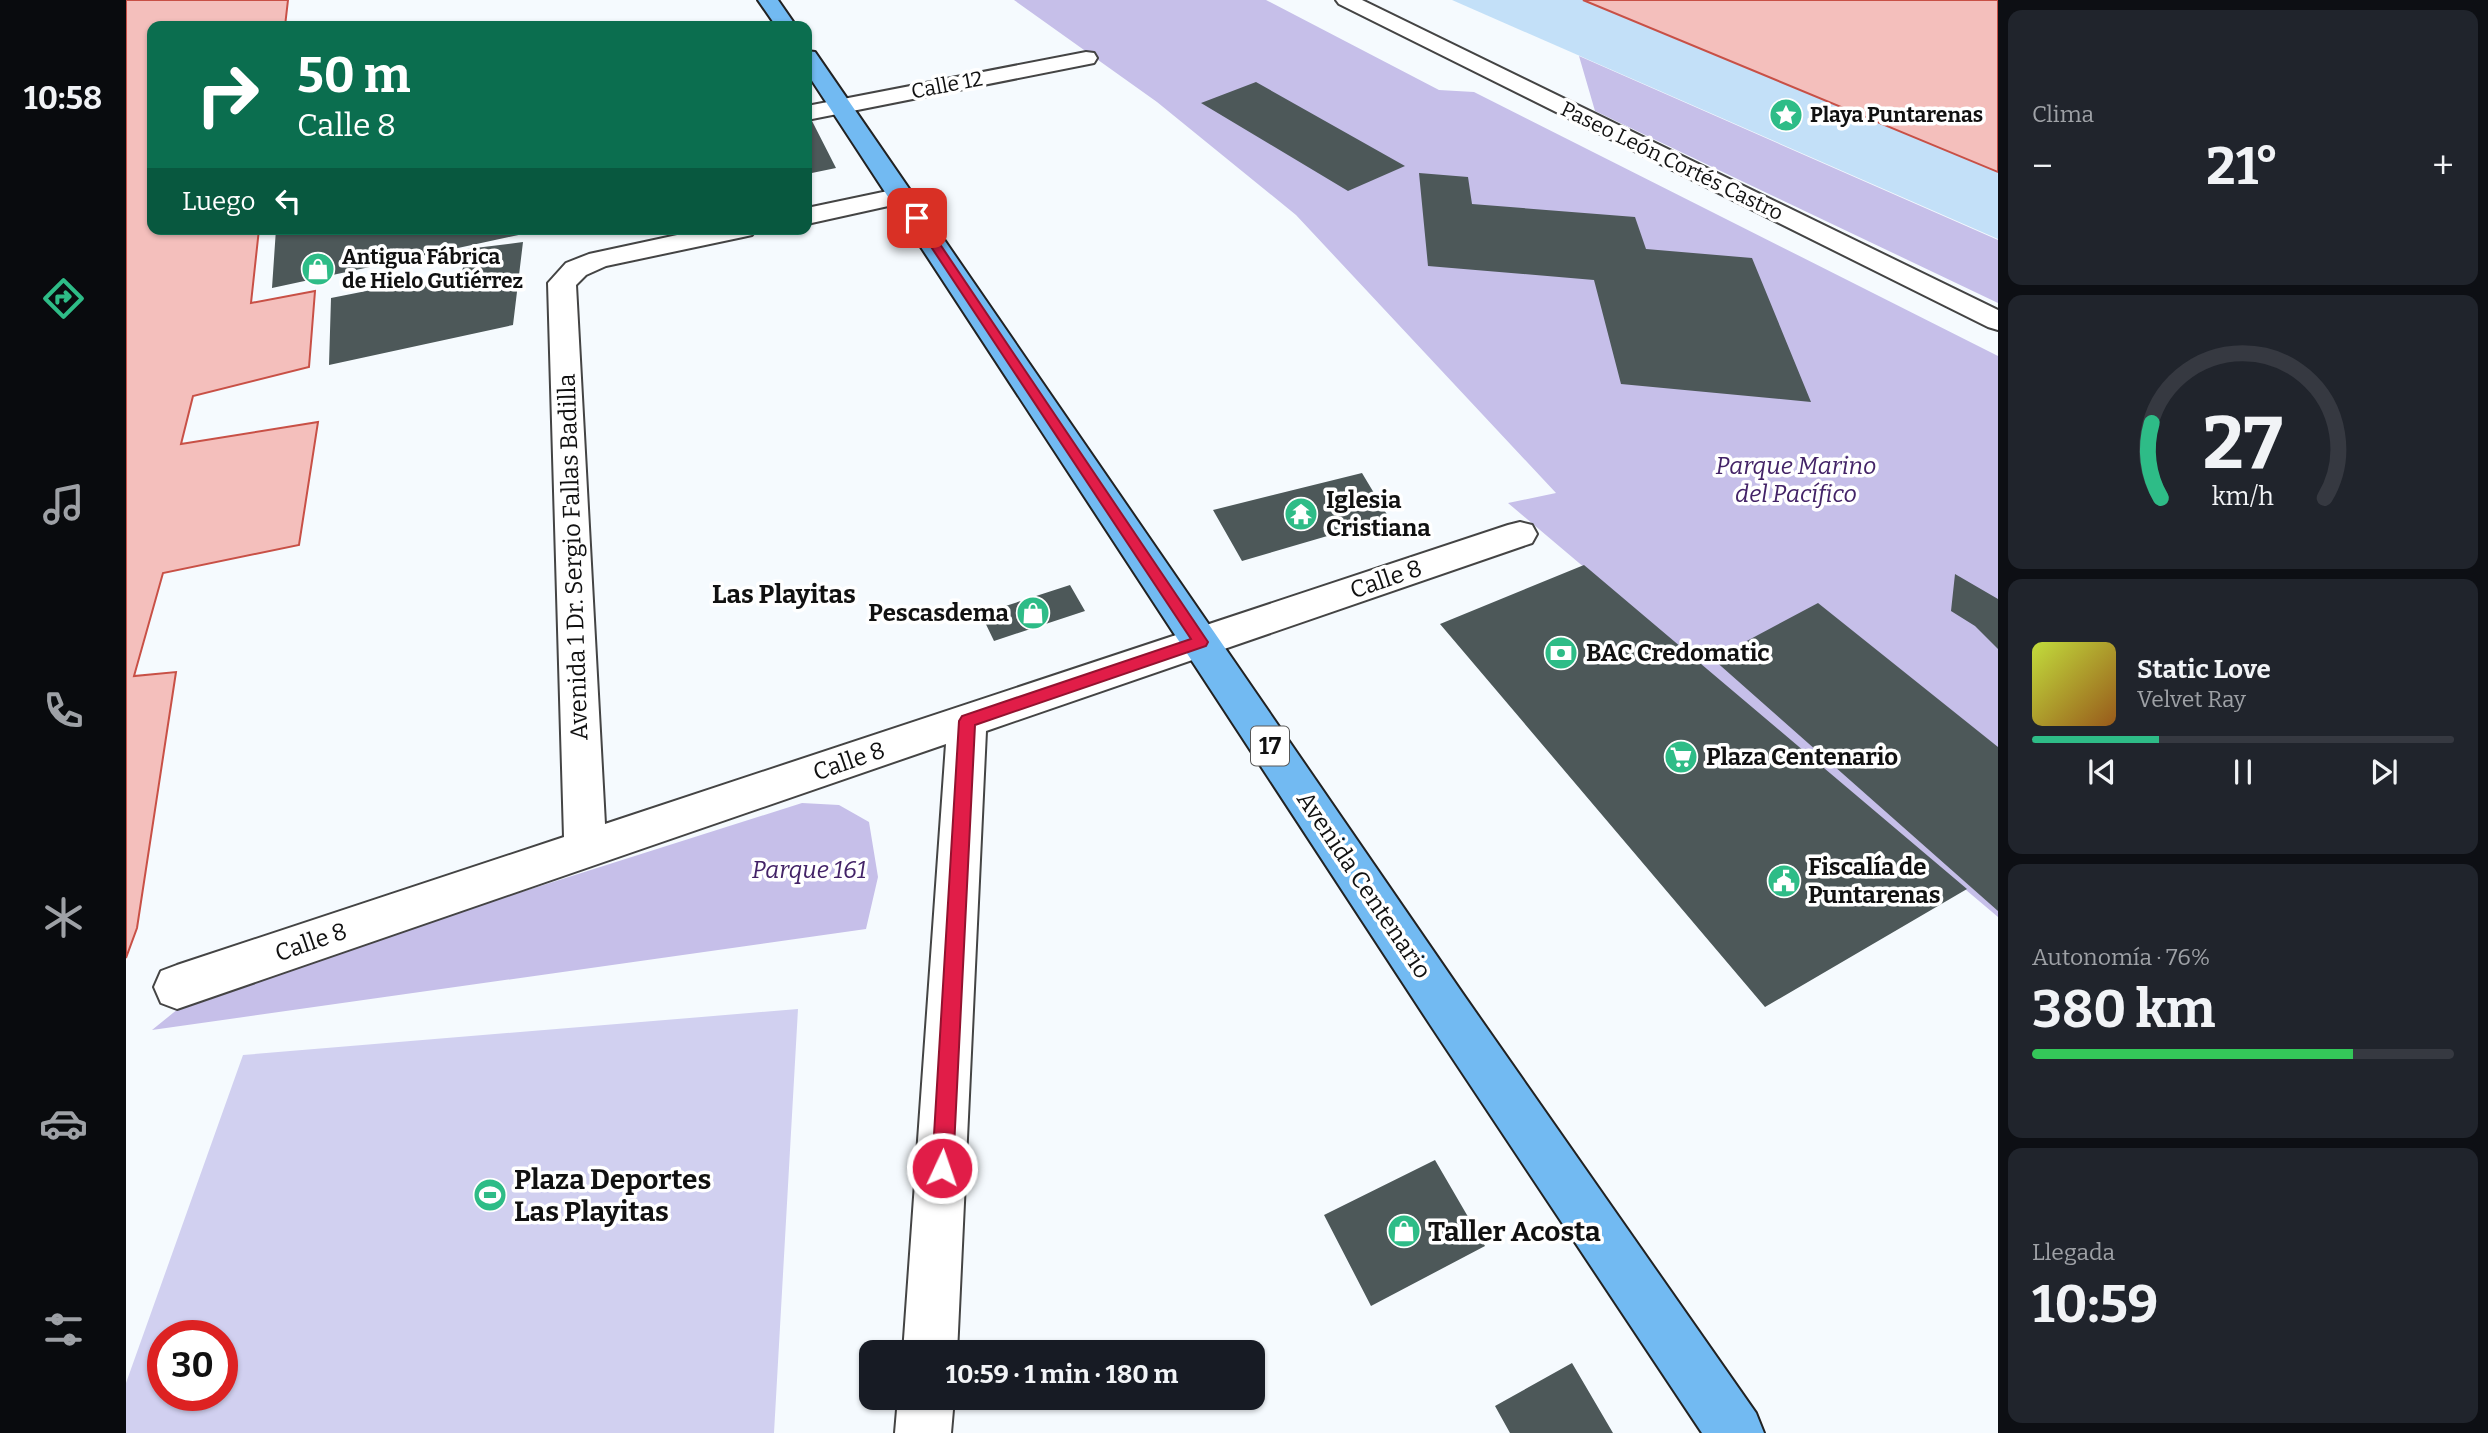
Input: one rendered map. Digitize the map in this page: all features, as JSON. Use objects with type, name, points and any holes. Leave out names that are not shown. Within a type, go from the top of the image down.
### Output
[{"type":"main road","points":[[768,0],[783,21]]},
{"type":"main road","name":"Avenida Centenario","points":[[812,73],[823,109],[902,196],[1447,1010],[1736,1433]]},
{"type":"street","name":"Paseo León Cortés Castro","points":[[1346,0],[1998,321]]},
{"type":"street","name":"Calle 12","points":[[823,109],[1086,58]]},
{"type":"street","points":[[812,215],[902,196]]},
{"type":"street","name":"Avenida 1 Dr. Sergio Fallas Badilla","points":[[585,850],[562,283],[576,269],[598,260],[715,235]]},
{"type":"street","name":"Calle 8","points":[[177,987],[1520,534]]},
{"type":"street","points":[[931,1340],[967,721]]},
{"type":"street","points":[[923,1433],[925,1410]]},
{"type":"green space","name":"Parque Marino del Pacífico","points":[[1014,0],[1266,0],[1439,90],[1474,92],[1998,356],[1998,917],[1508,503],[1556,493],[1296,215],[1157,102]]},
{"type":"green space","points":[[1579,56],[1998,240],[1998,303],[1595,111]]},
{"type":"green space","name":"Parque 161","points":[[802,803],[839,805],[869,822],[878,877],[866,929],[152,1030],[194,996]]},
{"type":"sand","name":"Playa Puntarenas","points":[[1452,0],[1583,0],[1998,172],[1998,239]]},
{"type":"shaded area","points":[[126,0],[288,0],[286,21],[147,21],[147,235],[258,235],[251,303],[315,291],[309,367],[193,396],[181,444],[318,422],[299,545],[163,573],[134,676],[176,672],[137,928],[126,958]]},
{"type":"shaded area","points":[[1583,0],[1998,0],[1998,172]]},
{"type":"shaded area","name":"Plaza Deportes Las Playitas","points":[[798,1009],[774,1433],[126,1433],[126,1383],[147,1324],[147,1411],[238,1411],[238,1320],[148,1320],[243,1055]]},
{"type":"building","points":[[1256,82],[1405,166],[1348,191],[1201,103]]},
{"type":"building","points":[[812,121],[836,168],[812,173]]},
{"type":"building","points":[[1419,173],[1468,177],[1472,204],[1635,217],[1646,249],[1752,258],[1811,402],[1621,384],[1594,280],[1428,266]]},
{"type":"building","name":"Antigua Fábrica de Hielo Gutiérrez","points":[[276,235],[519,235],[272,288]]},
{"type":"building","points":[[523,242],[513,325],[329,365],[331,298],[462,272],[467,249]]},
{"type":"building","name":"Iglesia Cristiana","points":[[1362,473],[1389,518],[1242,561],[1213,510]]},
{"type":"building","name":"Plaza Centenario","points":[[1584,565],[1967,889],[1765,1007],[1440,624]]},
{"type":"building","points":[[1955,574],[1998,599],[1998,649],[1975,626],[1951,611]]},
{"type":"building","name":"Pescasdema","points":[[1070,585],[1085,611],[994,641],[981,614]]},
{"type":"building","points":[[1818,603],[1998,747],[1998,911],[1713,659]]},
{"type":"building","name":"Taller Acosta","points":[[1435,1160],[1485,1246],[1371,1306],[1324,1215]]},
{"type":"building","points":[[1572,1363],[1613,1433],[1510,1433],[1495,1406]]},
{"type":"place","name":"Playa Puntarenas","points":[[1786,115]]},
{"type":"place","name":"Antigua Fábrica de Hielo Gutiérrez","points":[[318,269]]},
{"type":"place","name":"Iglesia Cristiana","points":[[1301,514]]},
{"type":"place","name":"Pescasdema","points":[[1033,613]]},
{"type":"place","name":"BAC Credomatic","points":[[1561,653]]},
{"type":"place","name":"Plaza Centenario","points":[[1681,757]]},
{"type":"place","name":"Fiscalía de Puntarenas","points":[[1784,881]]},
{"type":"place","name":"Plaza Deportes Las Playitas","points":[[490,1195]]},
{"type":"place","name":"Taller Acosta","points":[[1404,1231]]},
{"type":"district","name":"Las Playitas","points":[[784,594]]},
{"type":"route","points":[[917,218],[1201,642],[967,721],[942,1168]]}]
